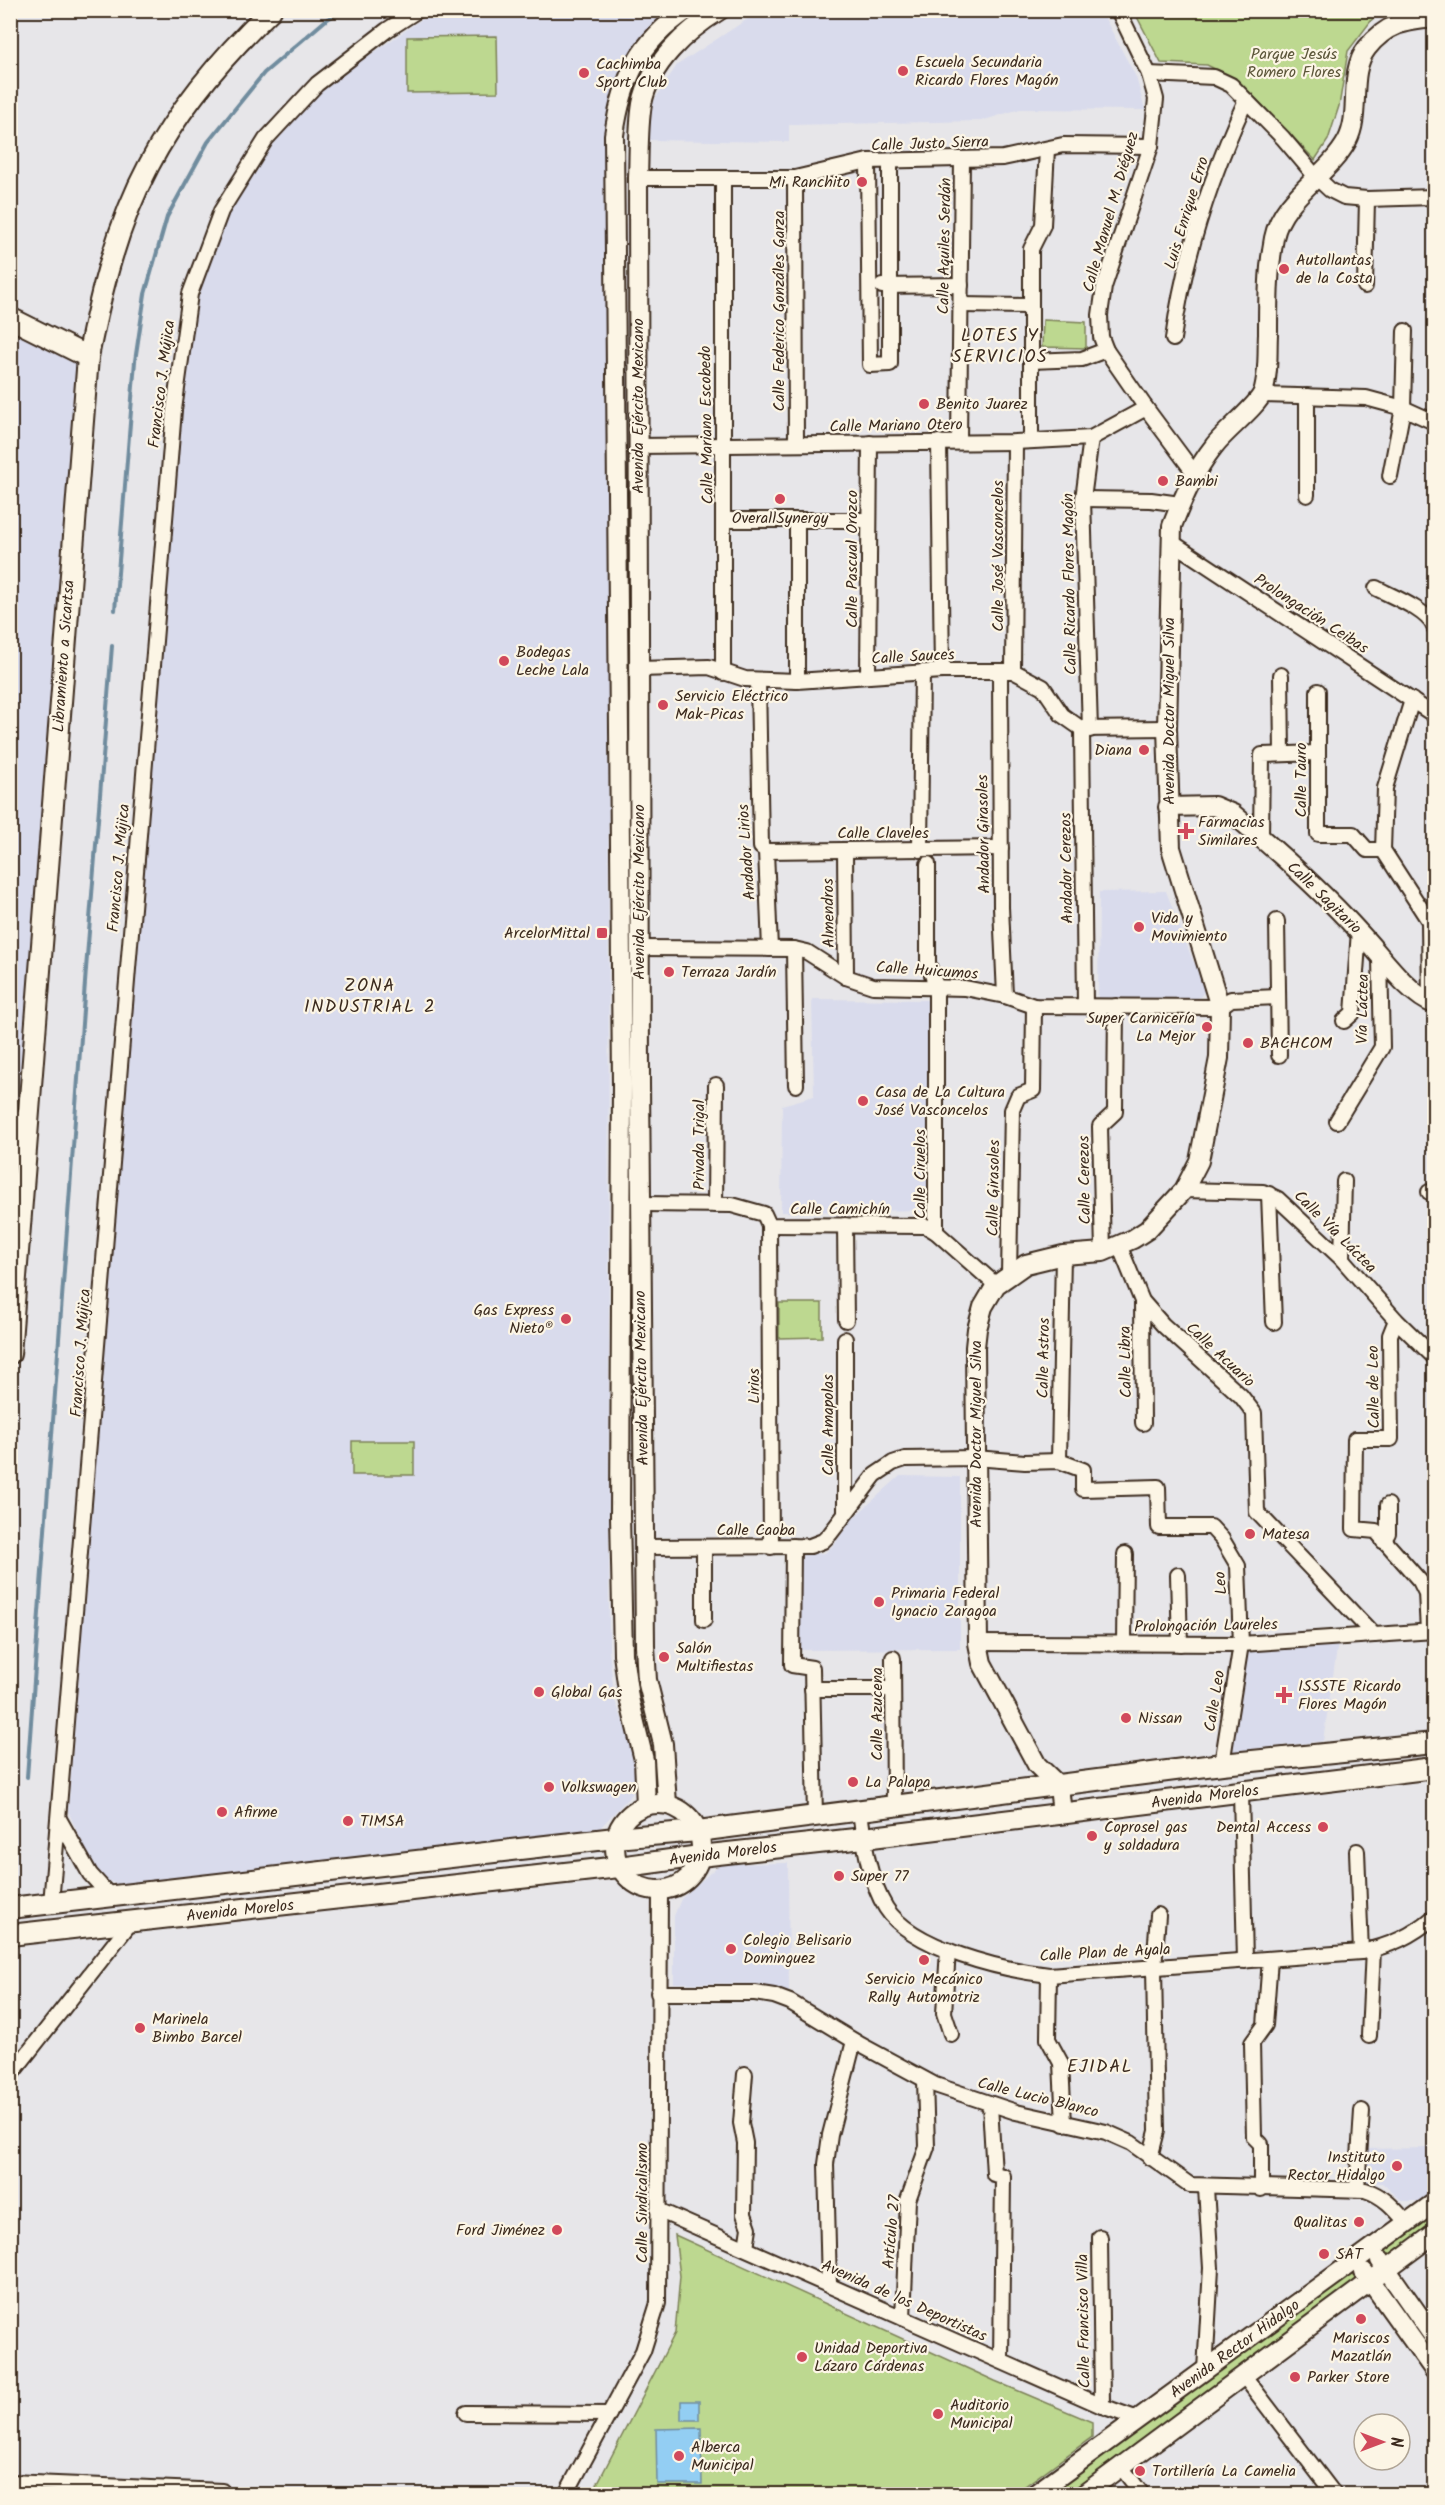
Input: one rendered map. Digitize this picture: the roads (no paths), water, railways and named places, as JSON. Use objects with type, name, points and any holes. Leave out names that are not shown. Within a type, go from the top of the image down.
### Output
[{"type":"main road","name":"Libramiento a Sicartsa","points":[[10,1354],[19,1118],[88,357],[100,296],[118,237],[149,165],[198,88],[230,50],[271,10]]},
{"type":"main road","points":[[10,318],[88,357]]},
{"type":"main road","name":"Avenida Morelos","points":[[10,1908],[615,1838],[698,1831],[1222,1764],[1434,1743]]},
{"type":"main road","name":"Avenida Morelos","points":[[10,1935],[620,1868],[700,1856],[1434,1768]]},
{"type":"main road","points":[[274,1878],[276,1907]]},
{"type":"street","name":"Francisco J. Mújica","points":[[51,1904],[60,1819],[174,410],[190,294],[221,211],[266,138],[317,84],[387,30],[418,10]]},
{"type":"street","name":"Avenida Ejército Mexicano","points":[[667,1804],[663,1744],[647,1680],[646,1664],[641,1204],[631,1084],[620,822],[614,135],[617,108],[625,82],[639,56],[656,33],[687,10]]},
{"type":"street","name":"Avenida Ejército Mexicano","points":[[646,1805],[644,1760],[624,1667],[622,1619],[621,1379],[631,1084],[639,948],[638,178],[642,103],[651,79],[667,53],[699,23],[720,10]]},
{"type":"street","name":"Calle Manuel M. Diéguez","points":[[1118,10],[1149,74],[1156,99],[1150,146],[1104,287],[1100,315],[1101,337],[1106,350],[1195,474]]},
{"type":"street","points":[[1434,18],[1401,21],[1381,34],[1365,50],[1358,73],[1354,111],[1348,138],[1340,152],[1293,202],[1275,235],[1268,308],[1267,374],[1262,395],[1366,398],[1403,408],[1434,422]]},
{"type":"street","points":[[1149,74],[1214,77],[1231,86],[1283,138],[1330,190],[1344,196],[1367,199],[1434,197]]},
{"type":"street","name":"Luis Enrique Erro","points":[[1173,339],[1193,240],[1223,150],[1246,100]]},
{"type":"street","name":"Calle Justo Sierra","points":[[638,178],[795,178],[868,161],[1003,158],[1063,145],[1150,146]]},
{"type":"street","points":[[1031,441],[1031,249],[1043,225],[1047,149]]},
{"type":"street","name":"Calle Aquiles Serdán","points":[[959,442],[962,159]]},
{"type":"street","points":[[868,161],[870,365],[890,364],[890,161]]},
{"type":"street","name":"Calle Mariano Escobedo","points":[[723,178],[725,520],[723,673]]},
{"type":"street","name":"Calle Federico Gonzáles Garza","points":[[795,178],[796,444]]},
{"type":"street","points":[[1365,286],[1367,199]]},
{"type":"street","points":[[614,254],[637,254]]},
{"type":"street","points":[[870,286],[961,285]]},
{"type":"street","points":[[961,305],[1031,306]]},
{"type":"street","points":[[1390,476],[1403,408],[1405,331]]},
{"type":"street","points":[[1031,362],[1082,359],[1106,350]]},
{"type":"street","name":"Avenida Doctor Miguel Silva","points":[[1059,1786],[1037,1765],[982,1663],[978,1643],[975,1458],[977,1329],[983,1306],[1002,1280],[1026,1264],[1063,1255],[1111,1249],[1133,1239],[1147,1230],[1184,1190],[1199,1161],[1219,1058],[1220,1007],[1171,848],[1167,728],[1170,541],[1172,526],[1180,504],[1195,474],[1213,446],[1262,395]]},
{"type":"street","points":[[1307,396],[1307,495]]},
{"type":"street","name":"Calle Mariano Otero","points":[[639,446],[1015,442],[1090,438],[1146,408]]},
{"type":"street","name":"Calle Ricardo Flores Magón","points":[[1086,729],[1083,499],[1090,438]]},
{"type":"street","points":[[939,442],[942,671]]},
{"type":"street","name":"Calle José Vasconcelos","points":[[1006,671],[1015,442]]},
{"type":"street","name":"Calle Pascual Orozco","points":[[868,676],[870,443]]},
{"type":"street","points":[[1083,499],[1151,500],[1180,504]]},
{"type":"street","points":[[725,520],[869,520]]},
{"type":"street","points":[[797,520],[797,681]]},
{"type":"street","points":[[617,538],[639,537]]},
{"type":"street","name":"Prolongación Ceibas","points":[[1170,541],[1434,714]]},
{"type":"street","points":[[1376,588],[1419,611],[1432,621],[1434,627]]},
{"type":"street","name":"Calle Sauces","points":[[639,669],[709,667],[723,673],[758,680],[797,681],[843,680],[942,671],[1006,671],[1043,687],[1062,715],[1086,729]]},
{"type":"street","name":"Andador Girasoles","points":[[1005,996],[1000,848],[1006,671]]},
{"type":"street","points":[[920,850],[922,672]]},
{"type":"street","points":[[1281,675],[1282,754]]},
{"type":"street","name":"Andador Lirios","points":[[758,680],[761,847],[766,851],[770,949]]},
{"type":"street","name":"Calle Tauro","points":[[1318,691],[1318,834],[1353,834],[1367,850],[1383,850]]},
{"type":"street","points":[[1412,700],[1385,788],[1383,850],[1429,921],[1432,1003]]},
{"type":"street","points":[[1086,729],[1167,728]]},
{"type":"street","name":"Andador Cerezos","points":[[1085,1006],[1086,729]]},
{"type":"street","points":[[1261,837],[1262,755],[1317,753]]},
{"type":"street","name":"Calle Sagitario","points":[[1168,807],[1214,806],[1233,814],[1261,837],[1359,931],[1380,958],[1432,1003]]},
{"type":"street","points":[[620,822],[639,821]]},
{"type":"street","name":"Calle Claveles","points":[[766,851],[1000,848]]},
{"type":"street","name":"Almendros","points":[[844,850],[846,976]]},
{"type":"street","name":"Calle Ciruelos","points":[[928,864],[928,963],[936,986],[936,1232]]},
{"type":"street","points":[[1277,921],[1279,1054]]},
{"type":"street","points":[[1344,1021],[1353,1013],[1359,931]]},
{"type":"street","name":"Calle Huicumos","points":[[639,948],[794,949],[807,952],[846,976],[873,986],[965,987],[1035,1006],[1220,1007],[1231,999],[1278,997]]},
{"type":"street","points":[[794,949],[796,1085]]},
{"type":"street","name":"Vía Láctea","points":[[1337,1121],[1382,1047],[1380,958]]},
{"type":"street","name":"Calle Girasoles","points":[[1002,1280],[1012,1110],[1018,1096],[1033,1090],[1035,1006]]},
{"type":"street","name":"Calle Cerezos","points":[[1111,1249],[1100,1126],[1115,1112],[1116,1006]]},
{"type":"street","name":"Privada Trigal","points":[[716,1085],[716,1205]]},
{"type":"street","points":[[1342,1259],[1344,1181]]},
{"type":"street","name":"Calle Vía Láctea","points":[[1184,1190],[1269,1194],[1288,1207],[1342,1259],[1396,1320],[1434,1357]]},
{"type":"street","points":[[1269,1194],[1274,1322]]},
{"type":"street","name":"Calle Camichín","points":[[641,1204],[732,1205],[764,1214],[770,1225],[920,1225],[936,1232]]},
{"type":"street","name":"Lirios","points":[[770,1225],[771,1546]]},
{"type":"street","points":[[845,1225],[846,1320]]},
{"type":"street","points":[[936,1232],[1002,1280]]},
{"type":"street","name":"Calle Acuario","points":[[1111,1249],[1142,1301],[1163,1324],[1242,1396],[1254,1413],[1257,1512],[1374,1635]]},
{"type":"street","name":"Calle Astros","points":[[1059,1461],[1063,1255]]},
{"type":"street","name":"Calle Libra","points":[[1142,1301],[1143,1423]]},
{"type":"street","name":"Calle de Leo","points":[[1396,1320],[1390,1335],[1391,1439],[1355,1439],[1354,1529],[1376,1531],[1420,1581],[1426,1593],[1431,1631]]},
{"type":"street","name":"Calle Amapolas","points":[[845,1339],[845,1512]]},
{"type":"street","points":[[621,1379],[642,1379]]},
{"type":"street","name":"Calle Caoba","points":[[644,1548],[810,1546],[824,1541],[875,1475],[893,1463],[926,1458],[1059,1461]]},
{"type":"street","name":"Leo","points":[[1059,1461],[1083,1470],[1083,1489],[1158,1487],[1159,1527],[1211,1527],[1222,1539],[1238,1566],[1241,1644]]},
{"type":"street","points":[[1383,1541],[1388,1533],[1388,1505]]},
{"type":"street","points":[[793,1546],[792,1665],[812,1668],[815,1817]]},
{"type":"street","points":[[704,1547],[704,1620]]},
{"type":"street","points":[[1124,1643],[1125,1554]]},
{"type":"street","points":[[1178,1575],[1180,1644]]},
{"type":"street","points":[[622,1619],[645,1619]]},
{"type":"street","name":"Prolongación Laureles","points":[[978,1643],[1241,1644],[1431,1631]]},
{"type":"street","name":"Calle Leo","points":[[1222,1764],[1241,1644]]},
{"type":"street","name":"Calle Azucena","points":[[893,1658],[894,1807]]},
{"type":"street","points":[[624,1667],[646,1664]]},
{"type":"street","points":[[812,1689],[893,1689]]},
{"type":"street","points":[[1059,1786],[1062,1814]]},
{"type":"street","points":[[1242,1792],[1245,1961]]},
{"type":"street","points":[[667,1804],[682,1811],[698,1831],[701,1843],[700,1856],[695,1869],[686,1880],[674,1887],[660,1890],[648,1889],[636,1885],[620,1868],[614,1848],[615,1838],[626,1817],[646,1805],[667,1804]]},
{"type":"street","name":"Calle Plan de Ayala","points":[[860,1811],[877,1890],[887,1910],[918,1937],[948,1950],[1017,1971],[1049,1975],[1367,1951],[1392,1946],[1410,1936],[1434,1917]]},
{"type":"street","points":[[60,1819],[90,1874],[111,1897]]},
{"type":"street","points":[[1357,1851],[1367,1951],[1369,2036]]},
{"type":"street","name":"Calle Sindicalismo","points":[[566,2494],[643,2351],[658,2302],[660,1890]]},
{"type":"street","points":[[1150,2158],[1157,2131],[1154,1968],[1158,1915]]},
{"type":"street","points":[[10,2076],[131,1922]]},
{"type":"street","points":[[948,1950],[944,2013],[951,2034]]},
{"type":"street","points":[[1261,2189],[1261,2144],[1254,2137],[1252,2043],[1265,2025],[1270,1959]]},
{"type":"street","points":[[1049,1975],[1048,2039],[1061,2063],[1064,2124]]},
{"type":"street","name":"Calle Lucio Blanco","points":[[658,1993],[746,1992],[774,1996],[790,2002],[854,2041],[951,2092],[1064,2124],[1106,2132],[1131,2143],[1190,2186],[1357,2189],[1380,2195],[1407,2223]]},
{"type":"street","points":[[829,2286],[826,2164],[854,2041]]},
{"type":"street","points":[[745,2074],[741,2123],[745,2143],[744,2214],[749,2228],[746,2248]]},
{"type":"street","name":"Artículo 27","points":[[903,2318],[908,2200],[927,2147],[926,2080]]},
{"type":"street","points":[[990,2104],[994,2174],[1003,2176],[1001,2361]]},
{"type":"street","points":[[1357,2189],[1362,2110]]},
{"type":"street","points":[[1205,2370],[1211,2268],[1206,2188]]},
{"type":"street","name":"Avenida Rector Hidalgo","points":[[1035,2494],[1434,2203]]},
{"type":"street","name":"Avenida de los Deportistas","points":[[658,2210],[1102,2406],[1138,2419]]},
{"type":"street","name":"Avenida Rector Hidalgo","points":[[1084,2494],[1434,2234]]},
{"type":"street","name":"Calle Francisco Villa","points":[[1100,2237],[1102,2406]]},
{"type":"street","points":[[1372,2249],[1434,2337]]},
{"type":"street","points":[[1356,2261],[1434,2370]]},
{"type":"street","points":[[1244,2376],[1334,2494]]},
{"type":"street","points":[[466,2413],[609,2414]]},
{"type":"street","points":[[1121,2467],[1142,2494]]},
{"type":"street","points":[[10,2482],[222,2491]]},
{"type":"water","points":[[681,2401],[699,2401],[699,2420],[681,2420]]},
{"type":"water","name":"Alberca Municipal","points":[[701,2428],[702,2484],[657,2484],[656,2429]]},
{"type":"waterway","points":[[115,610],[135,361],[145,294],[167,217],[208,142],[264,73],[326,20],[342,10]]},
{"type":"waterway","points":[[27,1777],[112,646]]},
{"type":"place","name":"Escuela Secundaria Ricardo Flores Magón","points":[[903,71]]},
{"type":"place","name":"Cachimba Sport Club","points":[[584,73]]},
{"type":"place","name":"Mi Ranchito","points":[[862,182]]},
{"type":"place","name":"Autollantas de la Costa","points":[[1284,269]]},
{"type":"place","name":"Benito Juarez","points":[[924,404]]},
{"type":"place","name":"Bambi","points":[[1163,481]]},
{"type":"place","name":"OverallSynergy","points":[[780,499]]},
{"type":"place","name":"Bodegas Leche Lala","points":[[504,661]]},
{"type":"place","name":"Servicio Eléctrico Mak-Picas","points":[[663,705]]},
{"type":"place","name":"Diana","points":[[1144,750]]},
{"type":"place","name":"Farmacias Similares","points":[[1186,831]]},
{"type":"place","name":"Vida y Movimiento","points":[[1139,927]]},
{"type":"place","name":"ArcelorMittal","points":[[602,933]]},
{"type":"place","name":"Terraza Jardín","points":[[669,972]]},
{"type":"place","name":"Super Carnicería La Mejor","points":[[1207,1027]]},
{"type":"place","name":"BACHCOM","points":[[1248,1043]]},
{"type":"place","name":"Casa de La Cultura José Vasconcelos","points":[[863,1101]]},
{"type":"place","name":"Gas Express Nieto®","points":[[566,1319]]},
{"type":"place","name":"Matesa","points":[[1250,1534]]},
{"type":"place","name":"Primaria Federal Ignacio Zaragoa","points":[[879,1602]]},
{"type":"place","name":"Salón Multifiestas","points":[[664,1657]]},
{"type":"place","name":"Global Gas","points":[[539,1692]]},
{"type":"place","name":"ISSSTE Ricardo Flores Magón","points":[[1284,1695]]},
{"type":"place","name":"Nissan","points":[[1126,1718]]},
{"type":"place","name":"La Palapa","points":[[853,1782]]},
{"type":"place","name":"Volkswagen","points":[[549,1787]]},
{"type":"place","name":"Afirme","points":[[222,1812]]},
{"type":"place","name":"TIMSA","points":[[348,1821]]},
{"type":"place","name":"Dental Access","points":[[1323,1827]]},
{"type":"place","name":"Coprosel gas y soldadura","points":[[1092,1836]]},
{"type":"place","name":"Super 77","points":[[839,1876]]},
{"type":"place","name":"Colegio Belisario Dominguez","points":[[731,1949]]},
{"type":"place","name":"Servicio Mecánico Rally Automotriz","points":[[924,1960]]},
{"type":"place","name":"Marinela Bimbo Barcel","points":[[140,2028]]},
{"type":"place","name":"Instituto Rector Hidalgo","points":[[1397,2166]]},
{"type":"place","name":"Qualitas","points":[[1359,2222]]},
{"type":"place","name":"Ford Jiménez","points":[[557,2230]]},
{"type":"place","name":"SAT","points":[[1324,2254]]},
{"type":"place","name":"Mariscos Mazatlán","points":[[1361,2319]]},
{"type":"place","name":"Unidad Deportiva Lázaro Cárdenas","points":[[802,2357]]},
{"type":"place","name":"Parker Store","points":[[1295,2377]]},
{"type":"place","name":"Auditorio Municipal","points":[[938,2414]]},
{"type":"place","name":"Alberca Municipal","points":[[679,2456]]},
{"type":"place","name":"Tortillería La Camelia","points":[[1140,2471]]},
{"type":"district","name":"LOTES Y SERVICIOS","points":[[1000,346]]},
{"type":"district","name":"ZONA INDUSTRIAL 2","points":[[370,996]]},
{"type":"district","name":"EJIDAL","points":[[1100,2067]]},
{"type":"park label","name":"Parque Jesús Romero Flores","points":[[1294,63]]}]
